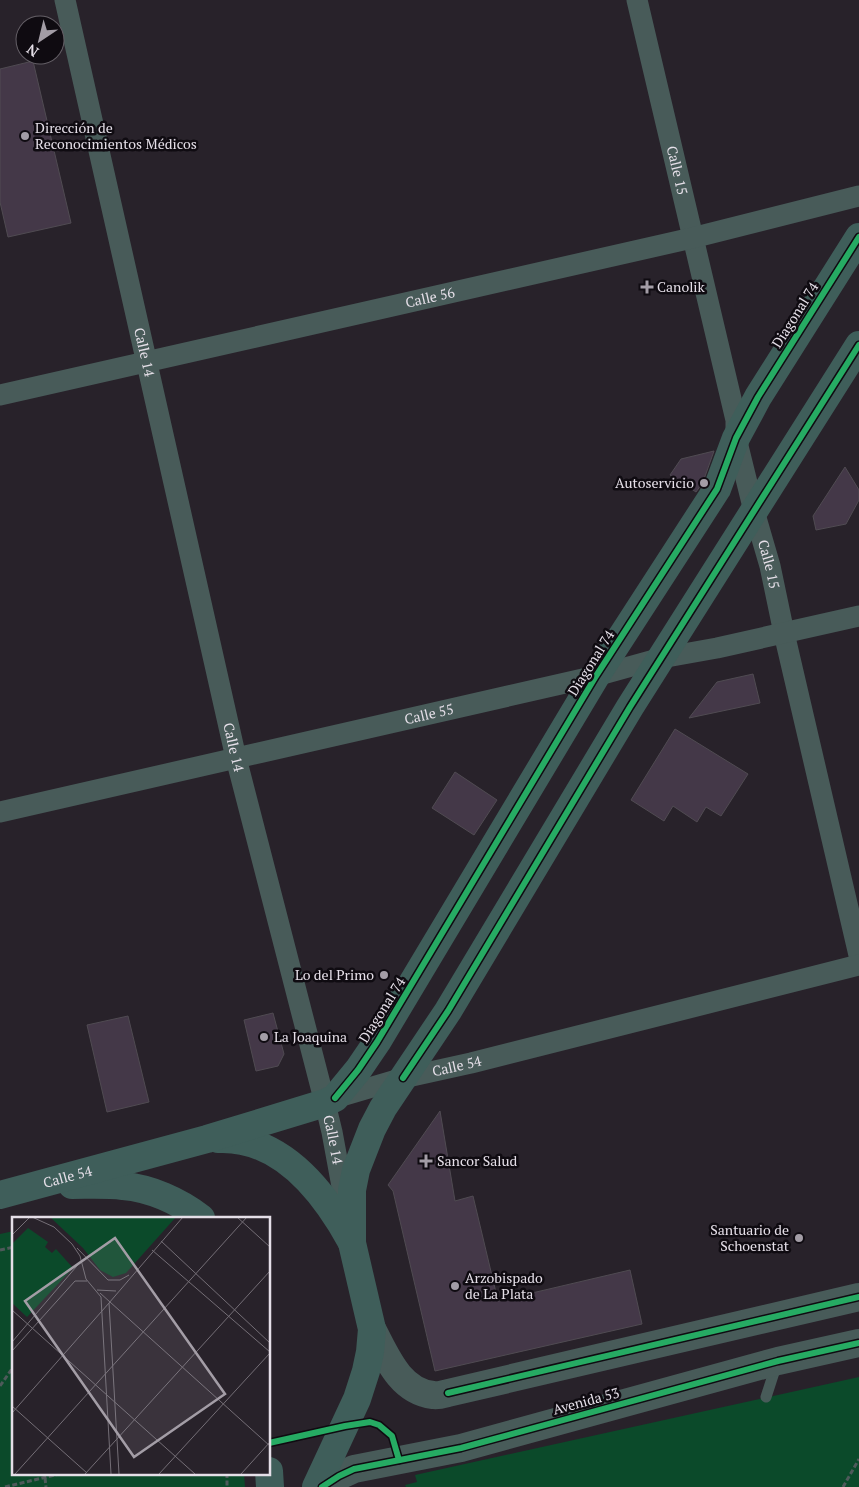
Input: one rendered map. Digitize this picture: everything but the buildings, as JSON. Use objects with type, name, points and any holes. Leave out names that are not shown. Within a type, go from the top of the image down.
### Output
[{"type":"main road","name":"Diagonal 74","points":[[330,1100],[358,1070],[390,1021],[596,676],[717,489],[736,438],[758,397],[859,237]]},
{"type":"main road","points":[[352,1243],[352,1190],[356,1170],[372,1129],[403,1078],[448,1011],[630,707],[859,345]]},
{"type":"main road","name":"Calle 54","points":[[0,1195],[207,1140],[330,1100]]},
{"type":"main road","points":[[207,1140],[242,1141],[263,1148],[290,1164],[307,1179],[331,1208],[352,1243]]},
{"type":"main road","points":[[39,1185],[124,1186],[159,1194],[200,1217]]},
{"type":"main road","name":"Calle 14","points":[[316,1487],[357,1399],[370,1352],[372,1329],[352,1243]]},
{"type":"main road","points":[[269,1474],[270,1487]]},
{"type":"street","name":"Calle 14","points":[[65,0],[236,758],[330,1100],[332,1132],[352,1243]]},
{"type":"street","name":"Calle 15","points":[[637,0],[736,420],[736,438],[770,566],[859,955]]},
{"type":"street","name":"Calle 56","points":[[0,395],[692,238],[859,196]]},
{"type":"street","name":"Calle 55","points":[[0,812],[596,676],[661,658],[718,648],[859,616]]},
{"type":"street","name":"Calle 54","points":[[330,1100],[403,1078],[471,1063],[859,965]]},
{"type":"street","points":[[372,1329],[399,1377],[421,1392],[434,1395],[859,1297]]},
{"type":"street","name":"Avenida 53","points":[[322,1487],[354,1469],[462,1453],[778,1361],[859,1343]]},
{"type":"lane","points":[[766,1397],[778,1361]]},
{"type":"path","points":[[0,1386],[12,1369]]},
{"type":"path","points":[[843,1487],[859,1460]]},
{"type":"path","points":[[5,1487],[59,1474]]},
{"type":"path","points":[[227,1474],[227,1487]]},
{"type":"path","points":[[44,1478],[46,1487]]},
{"type":"green space","points":[[12,1231],[12,1474],[244,1474],[245,1487],[0,1487],[0,1234]]},
{"type":"green space","points":[[859,1377],[859,1487],[406,1487],[405,1485],[417,1482],[415,1475]]},
{"type":"cycle path","points":[[335,1098],[358,1070],[377,1042],[596,676],[717,489],[736,438],[758,397],[859,237]]},
{"type":"cycle path","points":[[403,1078],[448,1011],[630,707],[859,345]]},
{"type":"cycle path","points":[[448,1393],[859,1297]]},
{"type":"cycle path","points":[[322,1487],[354,1469],[461,1448],[778,1361],[859,1343]]},
{"type":"cycle path","points":[[270,1443],[370,1422],[379,1425],[392,1436],[399,1460]]},
{"type":"place","name":"Dirección de Reconocimientos Médicos","points":[[25,136]]},
{"type":"place","name":"Canolik","points":[[647,287]]},
{"type":"place","name":"Autoservicio","points":[[704,483]]},
{"type":"place","name":"Lo del Primo","points":[[384,975]]},
{"type":"place","name":"La Joaquina","points":[[264,1037]]},
{"type":"place","name":"Sancor Salud","points":[[426,1161]]},
{"type":"place","name":"Santuario de Schoenstat","points":[[799,1238]]},
{"type":"place","name":"Arzobispado de La Plata","points":[[455,1286]]}]
